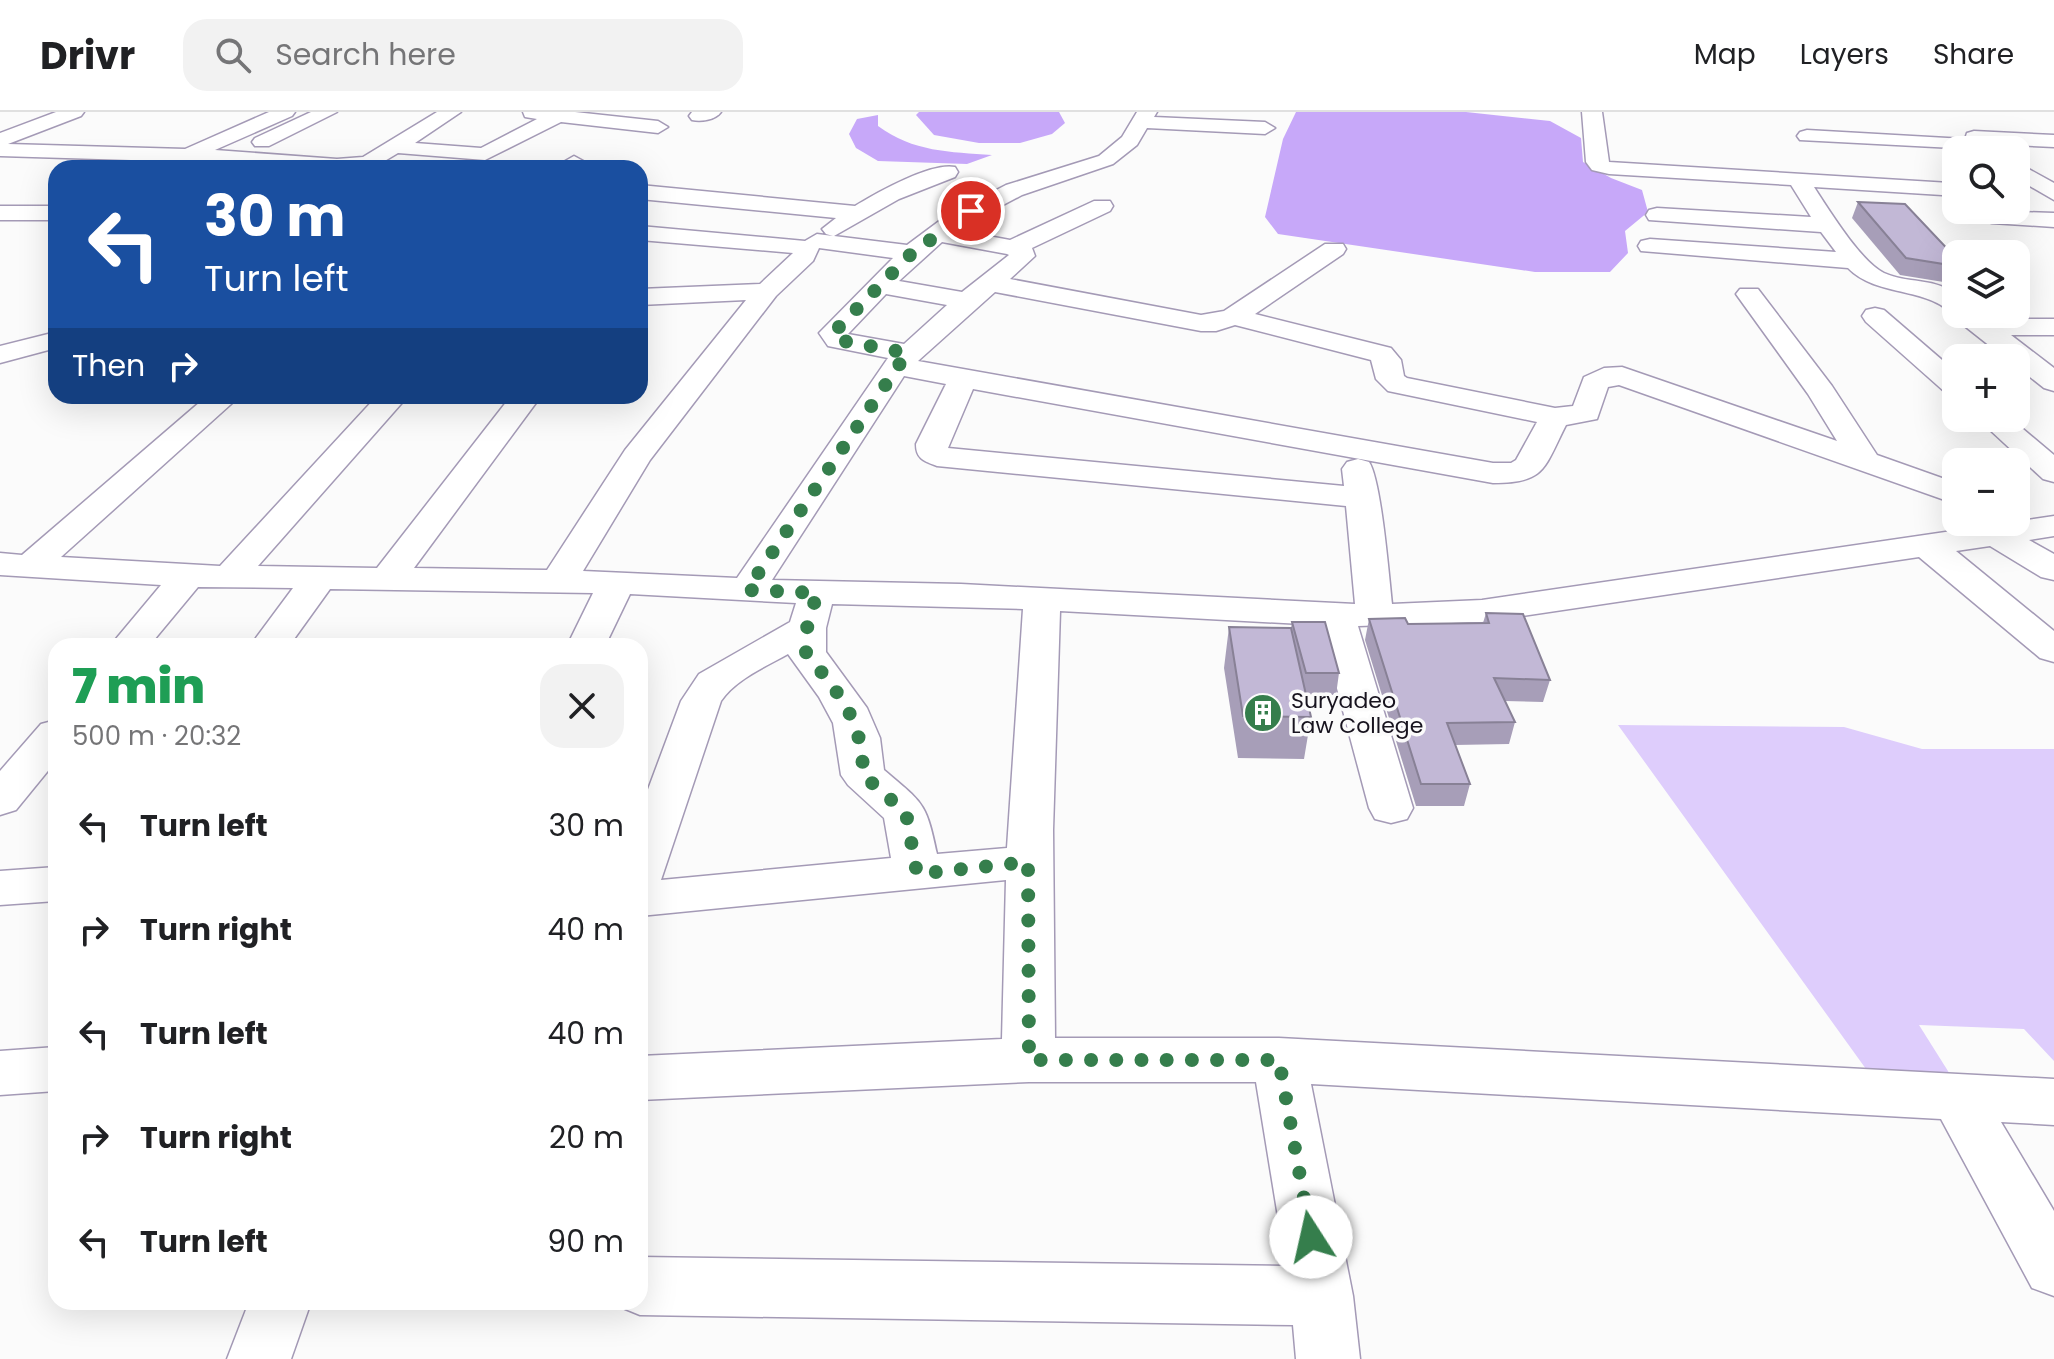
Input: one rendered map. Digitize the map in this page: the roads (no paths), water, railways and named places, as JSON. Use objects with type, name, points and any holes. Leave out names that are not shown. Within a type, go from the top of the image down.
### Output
[{"type":"street","points":[[0,140],[74,112]]},
{"type":"street","points":[[121,160],[238,112]]},
{"type":"street","points":[[186,156],[285,112]]},
{"type":"street","points":[[246,160],[327,112]]},
{"type":"street","points":[[369,160],[396,147],[451,112]]},
{"type":"street","points":[[519,112],[612,116],[658,127]]},
{"type":"street","points":[[1592,112],[1599,166],[1942,193]]},
{"type":"street","points":[[396,147],[485,154],[560,115]]},
{"type":"street","points":[[1265,128],[1144,117],[1130,141],[1106,160],[1014,190],[971,211],[937,234],[878,285],[833,333],[838,340],[964,377],[1493,473],[1518,473],[1529,466],[1555,417]]},
{"type":"street","points":[[1950,120],[1972,136]]},
{"type":"street","points":[[47,122],[92,124]]},
{"type":"street","points":[[1807,136],[1942,142]]},
{"type":"street","points":[[2030,142],[2054,141]]},
{"type":"street","points":[[0,150],[224,160]]},
{"type":"street","points":[[1942,154],[1910,157],[1942,187]]},
{"type":"street","points":[[558,582],[636,457],[767,291],[812,245],[855,213],[891,194],[947,172]]},
{"type":"street","points":[[2030,177],[2054,193]]},
{"type":"street","points":[[1798,180],[1828,225],[1875,278],[1930,287],[1942,296]]},
{"type":"street","points":[[648,193],[855,213]]},
{"type":"street","points":[[891,194],[971,211]]},
{"type":"street","points":[[648,251],[736,199]]},
{"type":"street","points":[[29,213],[48,201]]},
{"type":"street","points":[[1013,248],[1102,206]]},
{"type":"street","points":[[0,213],[48,213]]},
{"type":"street","points":[[1657,215],[1828,225]]},
{"type":"street","points":[[2030,218],[2054,220]]},
{"type":"street","points":[[648,234],[912,253]]},
{"type":"street","points":[[747,590],[901,359],[1023,256],[1023,252],[1013,248],[937,234]]},
{"type":"street","points":[[1650,246],[1858,261]]},
{"type":"street","points":[[878,285],[978,292],[1216,323],[1233,317],[1334,249]]},
{"type":"street","points":[[648,297],[767,291]]},
{"type":"street","points":[[1749,294],[1822,392],[1865,462]]},
{"type":"street","points":[[1875,316],[1942,375]]},
{"type":"street","points":[[1233,317],[1381,354],[1387,360],[1390,379],[1398,385],[1555,417],[1586,413],[1594,383],[1604,377],[1622,376],[1942,489]]},
{"type":"street","points":[[8,352],[48,324]]},
{"type":"street","points":[[2030,325],[2054,327]]},
{"type":"street","points":[[1983,328],[2054,382]]},
{"type":"street","points":[[8,352],[48,342]]},
{"type":"street","points":[[964,377],[932,444],[932,453],[948,459],[1363,498]]},
{"type":"street","points":[[14,566],[215,404]]},
{"type":"street","points":[[230,576],[386,404]]},
{"type":"street","points":[[389,577],[520,404]]},
{"type":"street","points":[[2008,432],[2054,472]]},
{"type":"street","points":[[1354,448],[1363,498],[1356,615],[1373,737],[1391,808]]},
{"type":"street","points":[[2030,528],[2054,569]]},
{"type":"street","points":[[14,566],[188,576],[617,582],[747,590],[812,610],[1042,600],[1356,615],[1430,615],[1482,611],[1972,536]]},
{"type":"street","points":[[1927,545],[2054,650]]},
{"type":"street","points":[[136,638],[188,576]]},
{"type":"street","points":[[275,638],[320,578]]},
{"type":"street","points":[[590,638],[617,582]]},
{"type":"street","points":[[1029,1060],[1028,862],[1034,692],[1042,600]]},
{"type":"street","points":[[812,610],[806,653],[842,698],[857,726],[863,751],[863,775],[906,813],[917,874]]},
{"type":"street","points":[[648,852],[701,701],[713,683],[812,610]]},
{"type":"street","points":[[0,800],[48,743]]},
{"type":"street","points":[[648,898],[1028,862]]},
{"type":"street","points":[[0,888],[48,885]]},
{"type":"street","points":[[648,1078],[1029,1060],[1279,1060],[2054,1102]]},
{"type":"street","points":[[1279,1060],[1322,1296],[1328,1359]]},
{"type":"street","points":[[0,1073],[48,1070]]},
{"type":"street","points":[[1958,1098],[2054,1268]]},
{"type":"street","points":[[648,1286],[1322,1296]]},
{"type":"street","points":[[259,1359],[277,1310]]},
{"type":"place","name":"Suryadeo Law College","points":[[1263,713]]}]
